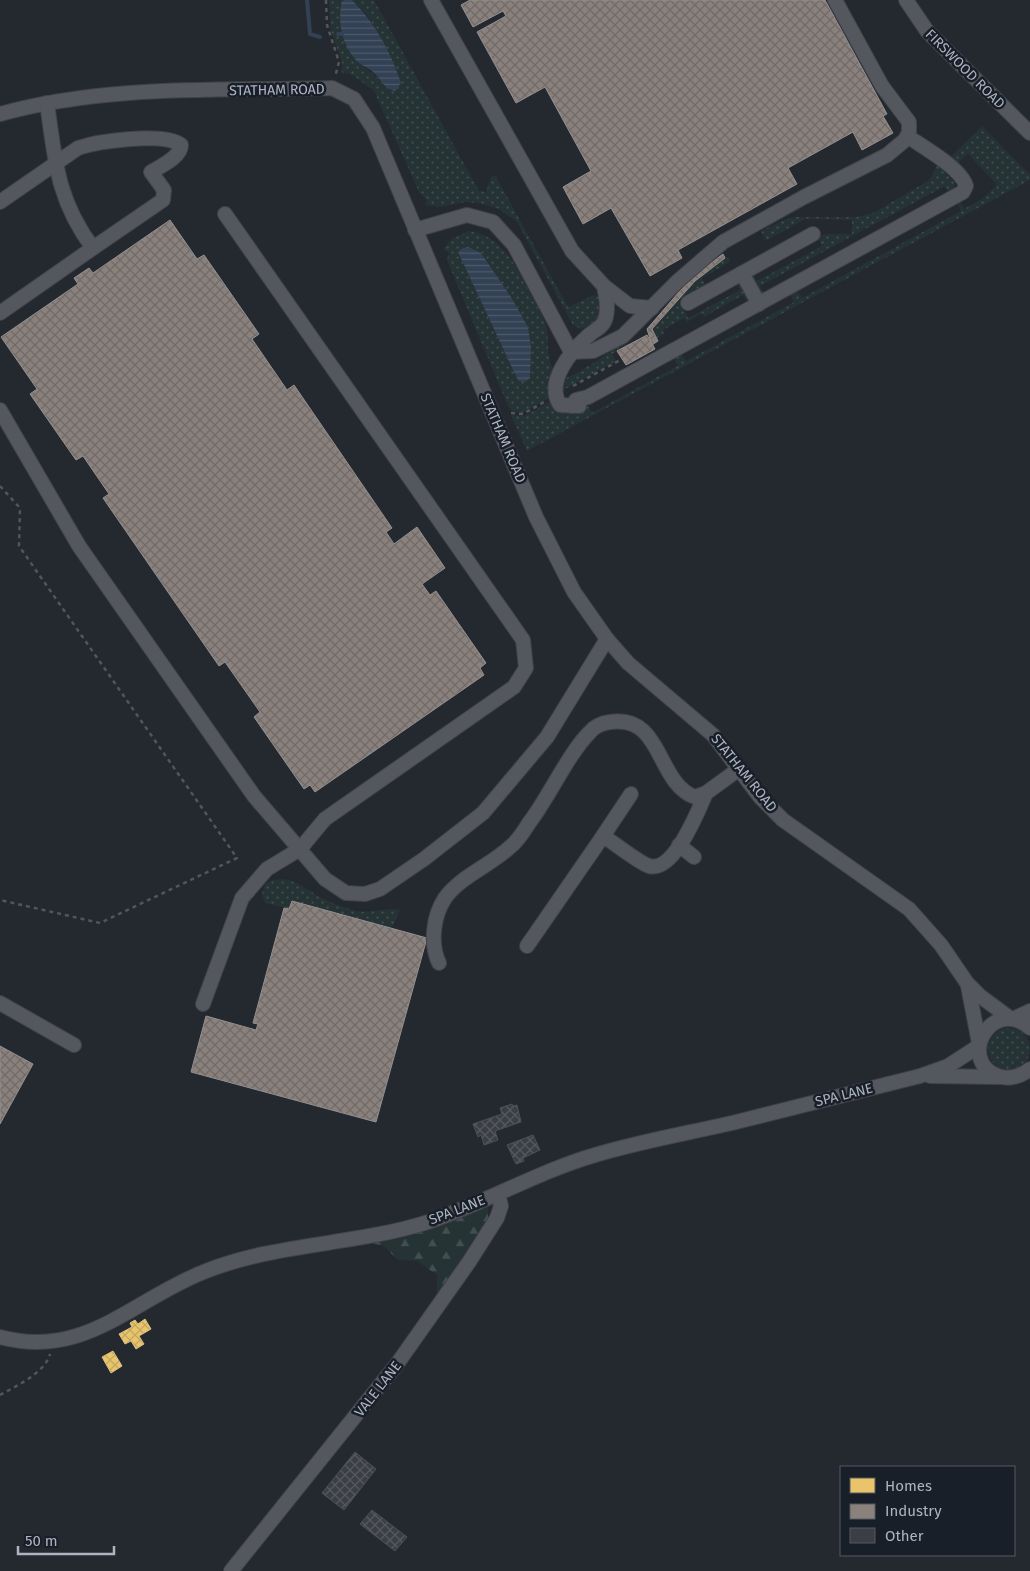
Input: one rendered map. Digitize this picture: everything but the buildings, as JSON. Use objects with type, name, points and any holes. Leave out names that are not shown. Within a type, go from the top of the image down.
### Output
[{"type":"street","points":[[431,0],[572,252],[604,286],[630,306],[652,308]]},
{"type":"street","points":[[571,352],[593,351],[623,336],[679,280],[723,242],[804,197],[887,156],[907,136],[909,122],[882,86],[835,0]]},
{"type":"street","name":"FIRSWOOD ROAD","points":[[906,0],[928,31],[1030,133]]},
{"type":"street","name":"STATHAM ROAD","points":[[0,114],[47,103],[121,93],[332,88],[354,99],[364,112],[536,517],[574,592],[606,639],[628,663],[713,735],[760,797],[783,820],[909,909],[941,945],[967,983],[980,996],[1012,1019],[1022,1022],[1030,1028]]},
{"type":"street","points":[[47,103],[56,164],[64,197],[71,214],[93,248]]},
{"type":"street","points":[[604,286],[608,308],[605,322],[571,352],[554,392],[560,405],[578,407],[584,404],[588,398],[963,192],[966,186],[964,180],[945,162],[907,136]]},
{"type":"street","points":[[0,202],[78,148],[89,144],[154,138],[177,142],[181,145],[181,150],[178,154],[151,172],[164,190],[163,200],[0,313]]},
{"type":"street","points":[[203,1004],[242,898],[267,869],[300,849],[325,819],[514,687],[526,668],[524,640],[225,214]]},
{"type":"street","points":[[415,230],[467,215],[493,222],[514,245],[571,352]]},
{"type":"street","points":[[688,303],[813,234]]},
{"type":"street","points":[[742,273],[759,304]]},
{"type":"street","points":[[0,410],[79,546],[254,796],[325,879],[346,893],[365,894],[380,890],[424,859],[483,813],[547,736],[606,639]]},
{"type":"street","points":[[439,963],[433,948],[433,941],[438,911],[446,898],[469,877],[511,847],[536,813],[584,739],[599,725],[621,722],[642,730],[654,744],[673,779],[684,792],[695,797],[706,793],[739,769]]},
{"type":"street","points":[[603,836],[649,866],[660,866],[666,862],[686,835],[706,793]]},
{"type":"street","points":[[527,946],[631,794]]},
{"type":"street","points":[[679,845],[694,857]]},
{"type":"street","name":"STATHAM ROAD","points":[[967,983],[976,1017],[979,1054],[987,1069],[1002,1077]]},
{"type":"street","points":[[0,1003],[74,1045]]},
{"type":"street","points":[[979,1044],[982,1034],[994,1022],[1012,1019],[1030,1011]]},
{"type":"street","name":"SPA LANE","points":[[0,1337],[16,1341],[50,1343],[100,1327],[199,1273],[233,1260],[398,1230],[436,1219],[573,1162],[628,1145],[735,1122],[920,1076],[948,1066],[979,1044]]},
{"type":"street","name":"SPA LANE","points":[[920,1076],[1012,1078],[1022,1075],[1030,1069]]},
{"type":"street","name":"VALE LANE","points":[[231,1571],[362,1410],[429,1320],[492,1228],[501,1206],[498,1194]]},
{"type":"path","points":[[326,0],[327,25],[339,62],[332,88]]},
{"type":"path","points":[[0,486],[20,508],[19,546],[237,858],[100,923],[0,900]]},
{"type":"path","points":[[0,1395],[33,1375],[45,1365],[50,1357],[50,1343]]},
{"type":"green space","points":[[329,0],[345,0],[342,1],[342,25],[348,47],[358,61],[381,82],[397,71],[368,16],[352,0],[374,0],[479,191],[486,192],[491,177],[495,175],[568,307],[594,295],[598,297],[600,313],[595,322],[581,329],[573,325],[517,222],[499,209],[478,203],[465,202],[440,207],[424,205],[427,200],[419,192],[374,91],[354,76],[341,72],[342,63],[330,28]]},
{"type":"green space","points":[[982,126],[1030,175],[1030,180],[527,451],[511,415],[524,416],[549,402],[553,407],[562,412],[572,412],[588,405],[592,413],[677,366],[674,358],[681,354],[686,361],[794,302],[790,294],[797,290],[802,298],[961,211],[957,203],[960,201],[964,209],[982,199],[997,185],[968,154],[959,162],[949,158]]},
{"type":"green space","points":[[937,164],[955,183],[954,191],[949,193],[945,186],[760,286],[764,294],[761,296],[750,276],[753,274],[757,281],[822,246],[818,238],[825,234],[852,234],[852,220],[805,219],[766,241],[761,231],[786,219],[795,217],[857,217],[873,213],[926,182],[932,176]]},
{"type":"green space","points":[[468,231],[480,233],[499,245],[507,253],[545,321],[551,365],[554,370],[547,399],[522,413],[512,411],[508,406],[447,260],[449,252],[443,250],[451,239]],"holes":[[[461,249],[481,253],[511,297],[528,327],[514,372],[458,252]]]},
{"type":"green space","points":[[725,258],[729,258],[730,262],[702,278],[706,287],[680,301],[688,318],[740,290],[737,283],[739,281],[750,302],[748,303],[743,295],[704,317],[702,313],[687,322],[684,318],[663,330],[664,334],[657,338],[652,329],[695,281]]},
{"type":"green space","points":[[625,342],[629,345],[612,354],[616,361],[560,392],[566,378],[589,366]]},
{"type":"green space","points":[[283,879],[300,885],[331,902],[353,910],[366,912],[390,909],[400,910],[392,928],[292,901],[289,909],[265,903],[262,894],[265,884],[273,880]]},
{"type":"green space","points":[[1009,1028],[1024,1034],[1030,1049],[1024,1064],[1009,1070],[994,1064],[988,1049],[994,1034]]},
{"type":"green space","points":[[488,1207],[488,1227],[437,1298],[437,1275],[417,1261],[398,1260],[382,1245],[359,1242],[454,1219]]},
{"type":"water","points":[[352,0],[368,18],[381,38],[401,83],[395,91],[388,88],[372,71],[359,63],[348,50],[342,34],[340,17],[342,1]]},
{"type":"water","points":[[468,247],[481,253],[511,297],[528,327],[531,347],[530,378],[525,382],[519,381],[514,372],[458,252]]},
{"type":"waterway","points":[[307,0],[310,34],[320,37]]}]
